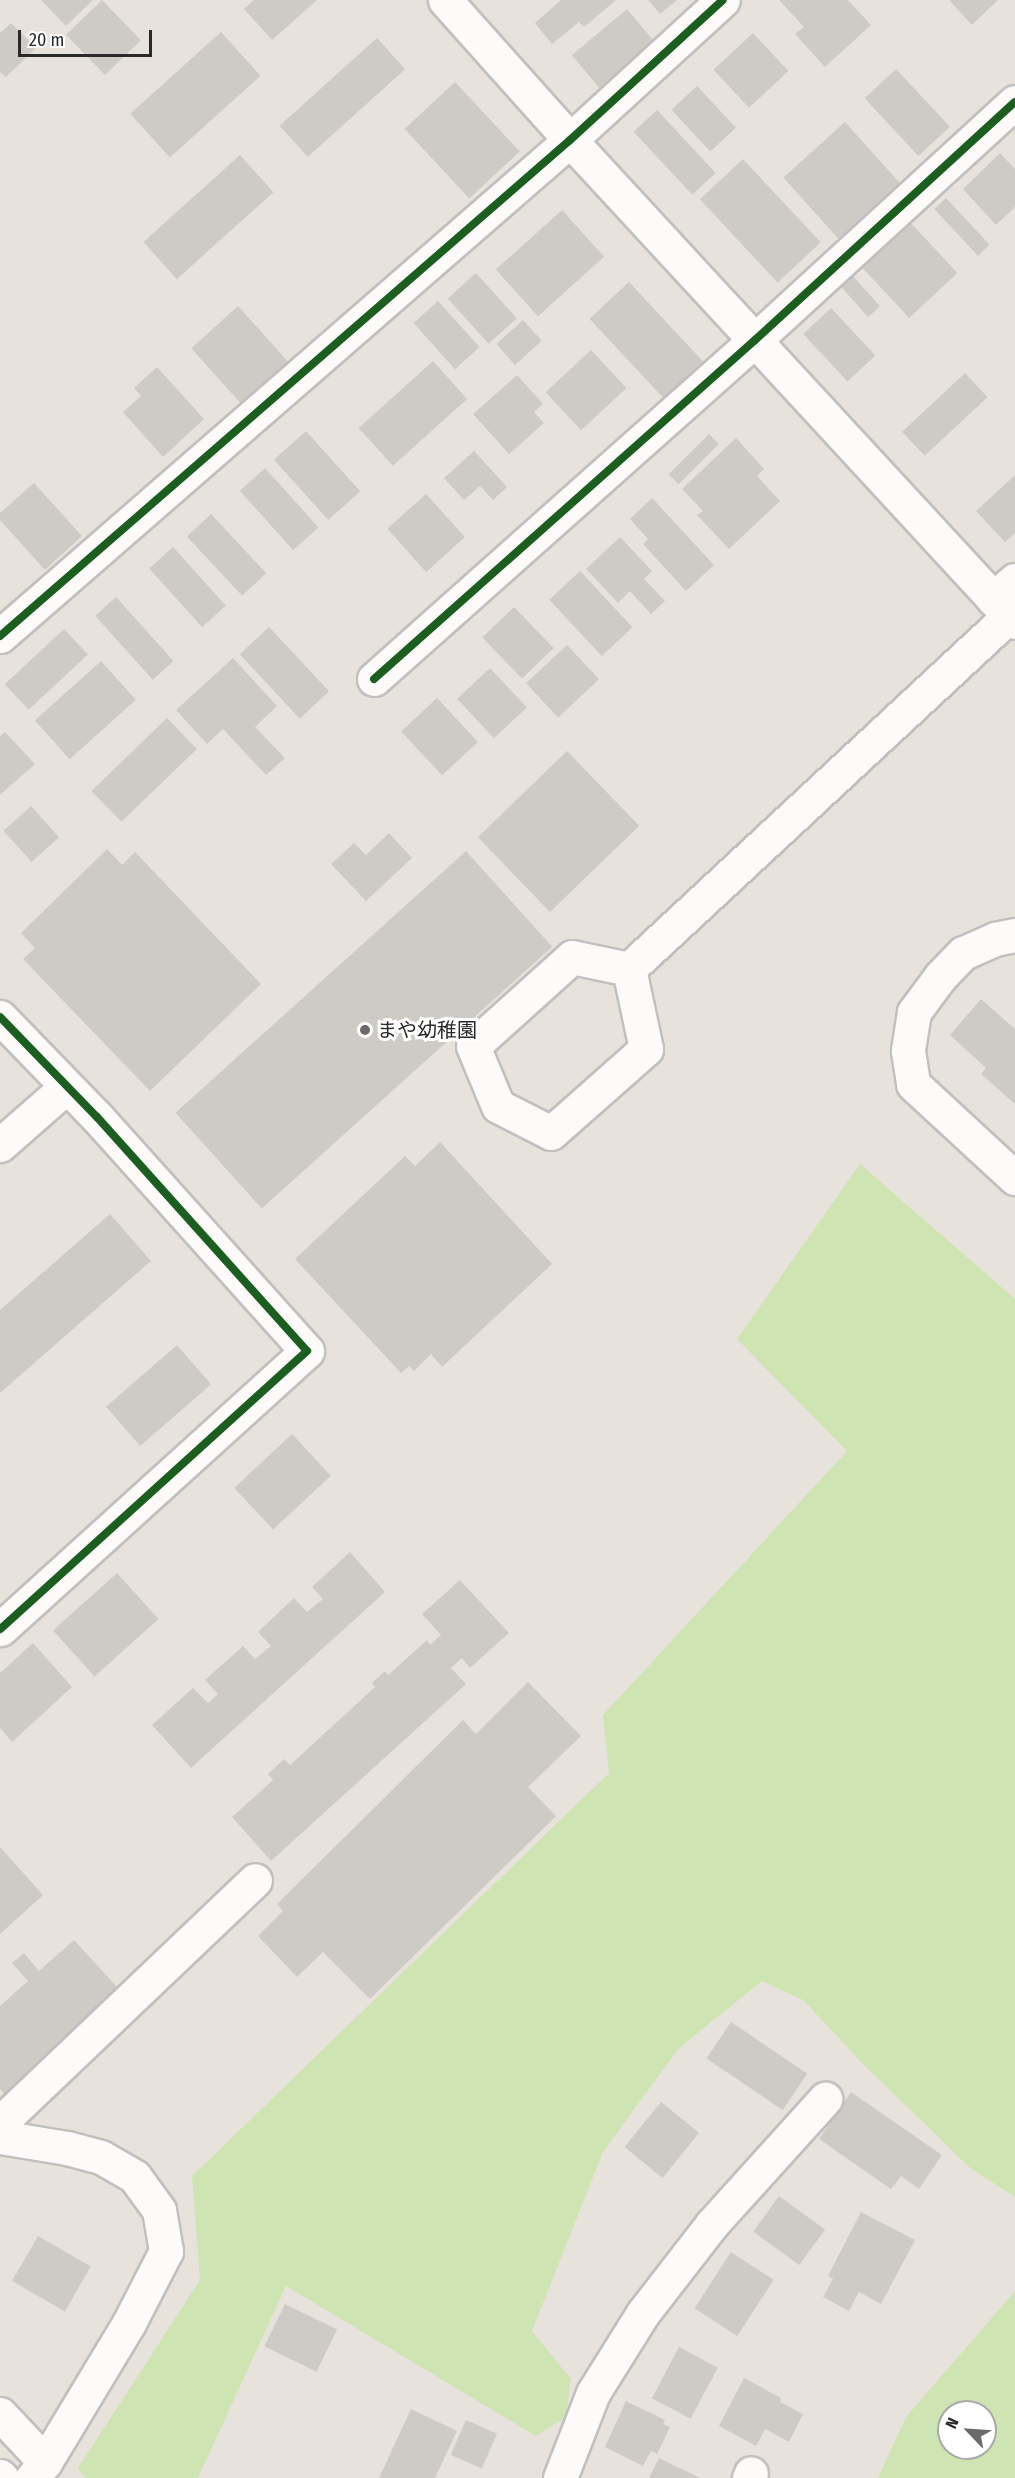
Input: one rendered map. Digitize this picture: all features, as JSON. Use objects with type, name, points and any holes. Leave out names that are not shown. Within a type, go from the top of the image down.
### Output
[{"type":"street","points":[[445,0],[570,140],[755,340],[1008,604],[629,969]]},
{"type":"street","points":[[0,636],[570,140],[723,0]]},
{"type":"street","points":[[374,679],[755,340],[1015,102]]},
{"type":"street","points":[[1015,935],[994,939],[963,953],[940,977],[914,1012],[908,1051],[913,1084],[1015,1178]]},
{"type":"street","points":[[572,957],[629,969],[646,1049],[551,1133],[498,1106],[473,1046],[572,957]]},
{"type":"street","points":[[0,1017],[105,1126],[307,1351],[0,1629]]},
{"type":"street","points":[[0,1145],[66,1087]]},
{"type":"street","points":[[0,2123],[255,1880]]},
{"type":"street","points":[[560,2478],[593,2393],[643,2313],[712,2224],[825,2099]]},
{"type":"street","points":[[0,2138],[67,2148],[101,2157],[135,2177],[159,2210],[166,2251],[129,2323],[39,2470],[0,2414]]},
{"type":"green space","points":[[860,1164],[1015,1299],[1015,2197],[970,2168],[863,2064],[803,2000],[762,1981],[679,2048],[603,2152],[532,2331],[571,2379],[566,2417],[536,2436],[286,2286],[198,2478],[85,2478],[78,2468],[200,2280],[192,2176],[609,1773],[603,1715],[847,1451],[737,1339]]},
{"type":"green space","points":[[1015,2291],[1015,2478],[878,2478],[906,2417]]},
{"type":"building","points":[[41,0],[93,0],[66,26]]},
{"type":"building","points":[[102,0],[141,40],[105,75],[66,35]]},
{"type":"building","points":[[254,0],[317,0],[272,40],[244,9]]},
{"type":"building","points":[[561,0],[616,0],[584,27],[579,22],[552,44],[535,23]]},
{"type":"building","points":[[648,0],[677,0],[660,14]]},
{"type":"building","points":[[779,0],[848,0],[871,25],[825,67],[795,34],[804,27]]},
{"type":"building","points":[[949,0],[998,0],[972,25]]},
{"type":"building","points":[[627,9],[656,43],[601,90],[572,55]]},
{"type":"building","points":[[11,23],[36,48],[6,77],[0,72],[0,33]]},
{"type":"building","points":[[221,32],[260,76],[170,157],[130,114]]},
{"type":"building","points":[[753,33],[788,71],[749,108],[714,70]]},
{"type":"building","points":[[377,38],[405,69],[308,157],[280,126]]},
{"type":"building","points":[[896,69],[950,127],[918,156],[865,98]]},
{"type":"building","points":[[455,82],[520,151],[469,199],[405,129]]},
{"type":"building","points":[[697,86],[736,128],[710,152],[671,110]]},
{"type":"building","points":[[657,110],[716,173],[692,195],[634,132]]},
{"type":"building","points":[[845,122],[900,183],[838,238],[783,178]]},
{"type":"building","points":[[1000,153],[1015,169],[1015,207],[996,225],[963,189]]},
{"type":"building","points":[[240,155],[273,192],[177,279],[143,242]]},
{"type":"building","points":[[743,159],[821,242],[778,283],[700,199]]},
{"type":"building","points":[[946,198],[990,245],[978,256],[934,209]]},
{"type":"building","points":[[562,210],[604,257],[538,316],[496,270]]},
{"type":"building","points":[[909,221],[957,273],[909,318],[861,266]]},
{"type":"building","points":[[476,273],[517,318],[489,344],[448,298]]},
{"type":"building","points":[[852,275],[880,306],[868,317],[840,286]]},
{"type":"building","points":[[629,282],[711,370],[671,407],[590,319]]},
{"type":"building","points":[[438,301],[479,347],[455,369],[413,323]]},
{"type":"building","points":[[238,306],[289,362],[242,405],[191,348]]},
{"type":"building","points":[[831,308],[875,356],[848,381],[803,334]]},
{"type":"building","points":[[523,320],[542,341],[515,365],[496,344]]},
{"type":"building","points":[[591,350],[626,388],[581,430],[546,392]]},
{"type":"building","points":[[433,361],[467,399],[393,466],[359,428]]},
{"type":"building","points":[[157,367],[204,419],[163,457],[123,412],[141,396],[134,388]]},
{"type":"building","points":[[965,373],[988,397],[925,456],[902,432]]},
{"type":"building","points":[[517,375],[543,404],[534,412],[544,423],[509,454],[473,414]]},
{"type":"building","points":[[306,431],[360,491],[328,520],[274,460]]},
{"type":"building","points":[[709,434],[719,444],[679,484],[669,474]]},
{"type":"building","points":[[736,438],[764,469],[757,476],[780,501],[729,549],[697,515],[703,511],[682,489]]},
{"type":"building","points":[[474,451],[507,487],[493,500],[480,486],[464,500],[444,478]]},
{"type":"building","points":[[265,468],[319,527],[293,550],[240,491]]},
{"type":"building","points":[[1015,475],[1015,533],[1005,542],[976,511]]},
{"type":"building","points":[[34,483],[82,536],[45,570],[0,520],[0,513]]},
{"type":"building","points":[[426,494],[465,537],[426,572],[387,529]]},
{"type":"building","points":[[652,498],[714,565],[686,591],[643,544],[648,539],[630,519]]},
{"type":"building","points":[[211,514],[266,573],[242,596],[187,537]]},
{"type":"building","points":[[620,537],[652,571],[644,579],[665,601],[651,614],[630,591],[618,603],[586,569]]},
{"type":"building","points":[[173,547],[226,606],[202,627],[149,568]]},
{"type":"building","points":[[580,571],[633,627],[602,656],[549,600]]},
{"type":"building","points":[[116,597],[174,661],[153,680],[95,616]]},
{"type":"building","points":[[514,607],[554,648],[522,679],[482,638]]},
{"type":"building","points":[[269,627],[329,691],[300,719],[240,654]]},
{"type":"building","points":[[64,629],[88,655],[29,710],[5,684]]},
{"type":"building","points":[[567,645],[599,679],[558,718],[526,683]]},
{"type":"building","points":[[233,658],[277,706],[255,727],[285,758],[266,775],[223,729],[207,744],[176,710]]},
{"type":"building","points":[[101,661],[136,700],[70,759],[35,721]]},
{"type":"building","points":[[490,668],[527,707],[494,738],[457,699]]},
{"type":"building","points":[[437,698],[478,742],[442,775],[401,731]]},
{"type":"building","points":[[167,718],[197,749],[121,822],[91,791]]},
{"type":"building","points":[[5,732],[35,764],[0,795],[0,736]]},
{"type":"building","points":[[567,751],[639,826],[550,912],[478,837]]},
{"type":"building","points":[[31,806],[59,837],[32,862],[4,831]]},
{"type":"building","points":[[389,833],[412,858],[366,901],[331,864],[354,843],[366,855]]},
{"type":"building","points":[[107,849],[122,865],[135,852],[261,984],[150,1091],[23,959],[35,948],[21,933]]},
{"type":"building","name":"まや幼稚園","points":[[466,851],[552,947],[262,1208],[175,1113]]},
{"type":"building","points":[[981,999],[1015,1029],[1015,1104],[981,1074],[986,1068],[950,1035]]},
{"type":"building","points":[[440,1142],[552,1264],[442,1367],[431,1354],[414,1371],[409,1366],[401,1373],[295,1259],[405,1156],[415,1166]]},
{"type":"building","points":[[110,1214],[151,1261],[0,1393],[0,1310]]},
{"type":"building","points":[[177,1345],[211,1384],[140,1446],[106,1407]]},
{"type":"building","points":[[292,1434],[331,1476],[273,1530],[234,1488]]},
{"type":"building","points":[[350,1552],[385,1592],[191,1768],[152,1725],[193,1688],[208,1703],[218,1694],[205,1680],[243,1646],[255,1659],[271,1646],[258,1632],[294,1598],[307,1612],[323,1599],[312,1587]]},
{"type":"building","points":[[117,1573],[158,1619],[95,1677],[53,1631]]},
{"type":"building","points":[[460,1580],[509,1633],[470,1668],[462,1658],[451,1668],[466,1684],[271,1861],[232,1817],[273,1780],[268,1774],[284,1759],[290,1765],[375,1687],[372,1683],[385,1671],[388,1675],[427,1640],[430,1645],[441,1635],[422,1614]]},
{"type":"building","points":[[33,1643],[72,1687],[12,1742],[0,1728],[0,1673]]},
{"type":"building","points":[[528,1682],[581,1736],[528,1787],[556,1816],[370,1999],[323,1952],[297,1977],[258,1936],[283,1911],[277,1904],[463,1720],[476,1734]]},
{"type":"building","points":[[0,1847],[43,1895],[0,1934]]},
{"type":"building","points":[[74,1940],[127,1998],[12,2102],[0,2089],[0,2006],[28,1981],[12,1963],[24,1953],[39,1971]]},
{"type":"building","points":[[731,2022],[807,2073],[783,2110],[706,2058]]},
{"type":"building","points":[[851,2092],[942,2155],[919,2189],[901,2176],[891,2189],[819,2139]]},
{"type":"building","points":[[661,2102],[699,2133],[663,2178],[624,2147]]},
{"type":"building","points":[[779,2196],[825,2230],[799,2265],[753,2232]]},
{"type":"building","points":[[861,2212],[915,2240],[881,2304],[859,2292],[849,2311],[823,2297],[833,2279],[828,2276]]},
{"type":"building","points":[[38,2236],[91,2266],[65,2312],[12,2281]]},
{"type":"building","points":[[731,2252],[774,2280],[737,2336],[695,2308]]},
{"type":"building","points":[[285,2304],[337,2329],[317,2372],[264,2346]]},
{"type":"building","points":[[679,2347],[718,2368],[691,2419],[652,2398]]},
{"type":"building","points":[[744,2378],[781,2398],[780,2402],[803,2414],[789,2442],[765,2429],[756,2446],[719,2426]]},
{"type":"building","points":[[626,2401],[665,2420],[663,2424],[670,2427],[657,2454],[651,2451],[643,2466],[605,2447]]},
{"type":"building","points":[[411,2409],[457,2431],[435,2478],[379,2478]]},
{"type":"building","points":[[466,2420],[497,2434],[482,2469],[451,2455]]},
{"type":"building","points":[[659,2458],[700,2478],[649,2478]]},
{"type":"cycle path","points":[[0,636],[570,140],[723,0]]},
{"type":"cycle path","points":[[374,679],[755,340],[1015,102]]},
{"type":"cycle path","points":[[0,1017],[97,1117],[307,1351],[0,1629]]},
{"type":"place","name":"まや幼稚園","points":[[365,1030]]}]
